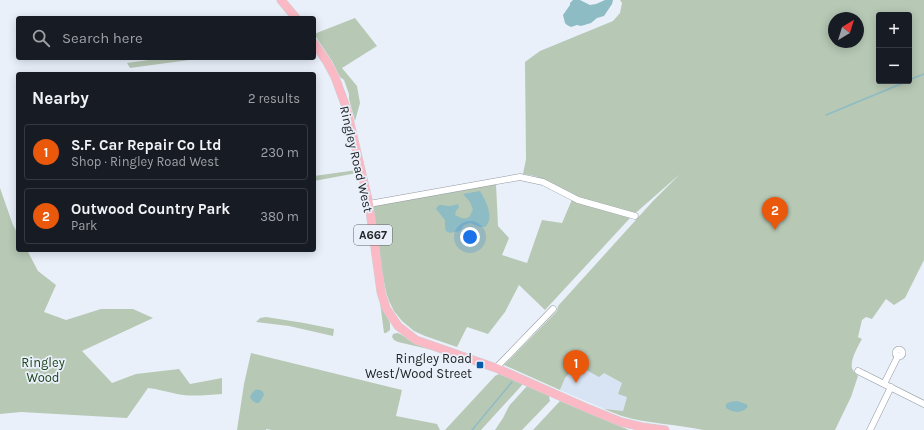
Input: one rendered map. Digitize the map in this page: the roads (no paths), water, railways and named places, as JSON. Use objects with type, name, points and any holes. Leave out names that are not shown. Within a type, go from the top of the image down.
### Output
[{"type":"main road","points":[[281,0],[294,16]]},
{"type":"main road","name":"Ringley Road West","points":[[316,46],[336,78],[347,110],[369,204],[381,292],[386,308],[398,326],[416,340],[496,368],[621,422],[665,430]]},
{"type":"street","points":[[369,204],[520,177],[543,182],[578,200],[635,216]]},
{"type":"street","points":[[496,368],[553,309]]},
{"type":"street","points":[[884,384],[898,356]]},
{"type":"street","points":[[858,371],[924,404]]},
{"type":"street","points":[[870,430],[890,387]]},
{"type":"water","points":[[573,0],[580,0],[590,5],[605,0],[613,0],[604,16],[597,18],[591,23],[571,27],[565,23],[563,15]]},
{"type":"water","points":[[480,191],[487,204],[489,214],[488,223],[485,227],[480,227],[470,223],[464,225],[460,231],[450,233],[446,231],[445,220],[436,209],[437,207],[440,205],[449,206],[458,204],[459,207],[455,215],[462,218],[467,218],[473,210],[470,202],[463,194]]},
{"type":"water","points":[[255,390],[261,390],[264,393],[259,403],[253,402],[250,397]]},
{"type":"water","points":[[737,401],[748,406],[746,409],[738,412],[726,408],[726,404]]},
{"type":"waterway","points":[[912,79],[924,74]]},
{"type":"waterway","points":[[826,115],[901,84]]},
{"type":"waterway","points":[[472,430],[512,382]]},
{"type":"place","name":"Outwood Country Park","points":[[775,230]]},
{"type":"place","name":"Ringley Road West/Wood Street","points":[[480,365]]},
{"type":"place","name":"S.F. Car Repair Co Ltd","points":[[576,383]]},
{"type":"park label","name":"Ringley Wood","points":[[43,370]]}]
